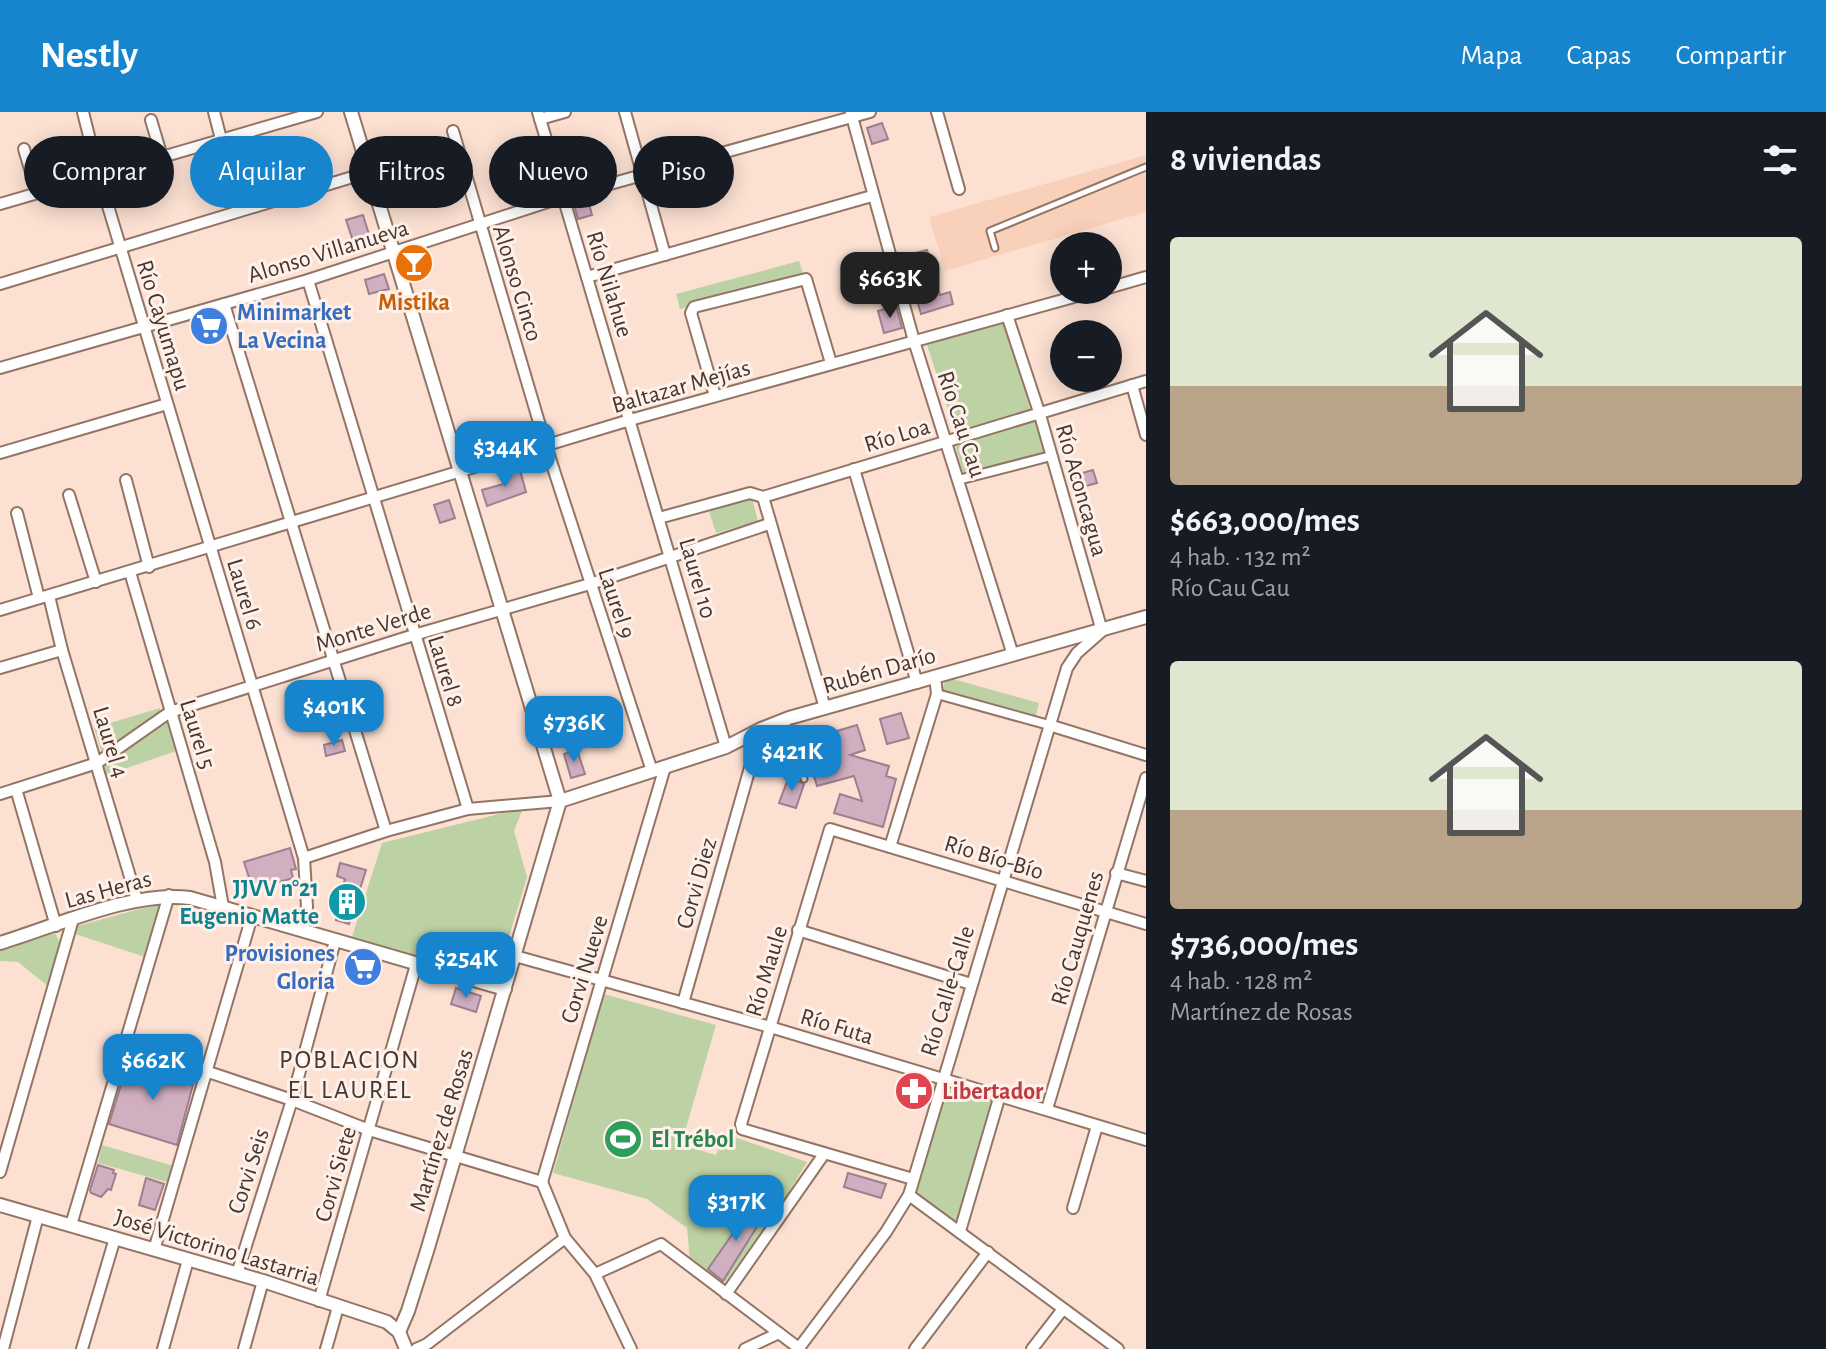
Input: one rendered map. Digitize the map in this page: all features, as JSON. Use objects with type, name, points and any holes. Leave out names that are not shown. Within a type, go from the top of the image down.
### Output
[{"type":"street","name":"Río Cayumapu","points":[[83,112],[89,136]]},
{"type":"street","points":[[214,112],[220,136]]},
{"type":"street","points":[[229,136],[276,118],[317,112]]},
{"type":"street","points":[[351,112],[358,136]]},
{"type":"street","points":[[539,116],[565,112]]},
{"type":"street","points":[[625,112],[633,142]]},
{"type":"street","name":"Alonso Villanueva","points":[[734,148],[851,114],[870,112]]},
{"type":"street","points":[[937,112],[959,189]]},
{"type":"street","name":"Río Cau Cau","points":[[851,114],[914,341],[1013,655]]},
{"type":"street","name":"Río Nilahue","points":[[539,116],[545,136]]},
{"type":"street","points":[[151,120],[156,136]]},
{"type":"street","name":"Alonso Cinco","points":[[453,131],[546,446]]},
{"type":"street","points":[[0,284],[349,178]]},
{"type":"street","points":[[0,204],[24,196]]},
{"type":"street","points":[[587,277],[872,196]]},
{"type":"street","name":"Río Cayumapu","points":[[108,208],[210,548]]},
{"type":"street","points":[[381,208],[560,801]]},
{"type":"street","name":"Alonso Villanueva","points":[[0,368],[308,280],[527,208]]},
{"type":"street","name":"Río Nilahue","points":[[566,208],[630,420]]},
{"type":"street","points":[[651,208],[665,255]]},
{"type":"street","points":[[1122,284],[1146,277]]},
{"type":"street","points":[[715,396],[691,313],[694,307],[806,279],[831,363]]},
{"type":"street","name":"Laurel 8","points":[[308,280],[468,809]]},
{"type":"street","name":"Baltazar Mejías","points":[[0,610],[630,420],[1050,303]]},
{"type":"street","points":[[224,304],[386,831]]},
{"type":"street","name":"Río Aconcagua","points":[[1007,315],[1040,415],[1102,631]]},
{"type":"street","name":"Río Loa","points":[[659,518],[750,493],[763,497],[1146,381]]},
{"type":"street","points":[[1132,385],[1146,435]]},
{"type":"street","points":[[0,453],[167,404]]},
{"type":"street","name":"Laurel 10","points":[[630,420],[726,747]]},
{"type":"street","name":"Laurel 9","points":[[546,446],[652,771]]},
{"type":"street","points":[[958,480],[1051,456]]},
{"type":"street","points":[[854,469],[917,683]]},
{"type":"street","points":[[126,480],[149,567]]},
{"type":"street","points":[[69,495],[96,582]]},
{"type":"street","points":[[763,497],[825,708]]},
{"type":"street","name":"Laurel 4","points":[[17,513],[62,650],[137,900]]},
{"type":"street","name":"Monte Verde","points":[[0,794],[97,763],[170,712],[414,635],[590,584],[769,524]]},
{"type":"street","name":"Laurel 6","points":[[210,548],[304,858],[307,907],[302,931]]},
{"type":"street","name":"Laurel 5","points":[[130,572],[215,862],[223,907]]},
{"type":"street","name":"Rubén Darío","points":[[304,858],[468,809],[560,801],[726,747],[785,719],[1146,617]]},
{"type":"street","name":"Río Calle-Calle","points":[[800,1348],[886,1232],[909,1195],[1067,668],[1077,653],[1102,631]]},
{"type":"street","points":[[0,668],[62,650]]},
{"type":"street","points":[[890,847],[937,694],[935,676]]},
{"type":"street","points":[[937,694],[1146,755]]},
{"type":"street","name":"Corvi Diez","points":[[683,1003],[761,729]]},
{"type":"street","name":"Corvi Nueve","points":[[542,1182],[665,767]]},
{"type":"street","name":"Río Cauquenes","points":[[1047,1109],[1146,778]]},
{"type":"street","points":[[16,789],[56,926]]},
{"type":"street","name":"Martínez de Rosas","points":[[399,1332],[456,1156],[560,801]]},
{"type":"street","name":"Río Bío-Bío","points":[[830,829],[1146,924]]},
{"type":"street","name":"Río Maule","points":[[824,1154],[742,1129],[741,1124],[830,829]]},
{"type":"street","points":[[1116,873],[1146,881]]},
{"type":"street","points":[[71,1225],[169,895]]},
{"type":"street","name":"Las Heras","points":[[0,943],[137,900],[169,895],[223,907],[505,989]]},
{"type":"street","points":[[154,1250],[252,916]]},
{"type":"street","points":[[0,1172],[73,919]]},
{"type":"street","points":[[798,930],[971,984]]},
{"type":"street","name":"Corvi Seis","points":[[237,1274],[292,1100],[335,941]]},
{"type":"street","name":"Río Futa","points":[[515,956],[602,978],[1146,1139]]},
{"type":"street","name":"Corvi Siete","points":[[319,1301],[416,965]]},
{"type":"street","points":[[125,1044],[207,1070],[369,1130],[542,1182],[565,1238],[595,1274],[631,1349]]},
{"type":"street","points":[[960,1231],[1000,1095]]},
{"type":"street","points":[[1073,1208],[1097,1126]]},
{"type":"street","points":[[726,1294],[824,1154],[913,1179]]},
{"type":"street","points":[[909,1195],[1118,1349]]},
{"type":"street","name":"José Victorino Lastarria","points":[[0,1205],[263,1281],[387,1322],[399,1332]]},
{"type":"street","points":[[3,1349],[38,1216]]},
{"type":"street","points":[[82,1349],[115,1238]]},
{"type":"street","points":[[416,1349],[427,1344],[565,1238]]},
{"type":"street","points":[[595,1274],[661,1244],[800,1348]]},
{"type":"street","points":[[915,1349],[988,1252]]},
{"type":"street","points":[[163,1349],[188,1260]]},
{"type":"street","points":[[244,1349],[263,1281]]},
{"type":"street","points":[[326,1349],[338,1307]]},
{"type":"street","points":[[1032,1349],[1063,1309]]},
{"type":"street","points":[[399,1332],[406,1349]]},
{"type":"street","points":[[745,1349],[779,1333]]},
{"type":"lane","points":[[995,248],[990,231],[1146,167]]},
{"type":"lane","points":[[785,719],[804,779]]},
{"type":"shaded area","points":[[1146,155],[1146,212],[1078,232],[1050,232],[1050,240],[945,271],[929,217]]},
{"type":"green space","points":[[799,261],[804,276],[680,309],[676,294]]},
{"type":"green space","points":[[1005,319],[1031,412],[956,434],[927,345]]},
{"type":"green space","points":[[1036,421],[1048,459],[965,482],[955,444]]},
{"type":"green space","points":[[752,498],[758,521],[716,533],[708,508]]},
{"type":"green space","points":[[946,677],[1039,703],[1035,719],[942,693]]},
{"type":"green space","points":[[160,708],[160,714],[102,754],[94,728]]},
{"type":"green space","points":[[167,723],[176,751],[104,776],[104,764]]},
{"type":"green space","points":[[523,808],[514,831],[527,877],[497,977],[352,937],[382,843]]},
{"type":"green space","points":[[158,904],[162,910],[148,958],[75,934],[77,926]]},
{"type":"green space","points":[[55,933],[60,943],[49,987],[18,962],[0,961],[0,947]]},
{"type":"green space","name":"El Trébol","points":[[604,994],[716,1025],[681,1145],[716,1155],[725,1134],[807,1162],[780,1207],[725,1282],[719,1284],[690,1262],[687,1228],[647,1199],[553,1173]]},
{"type":"green space","points":[[947,1083],[995,1098],[956,1224],[916,1194]]},
{"type":"green space","points":[[102,1145],[174,1166],[170,1183],[98,1163]]},
{"type":"building","points":[[882,123],[888,139],[872,144],[867,128]]},
{"type":"building","points":[[575,208],[590,208],[592,215],[578,219]]},
{"type":"building","points":[[363,215],[372,244],[356,250],[346,220]]},
{"type":"building","points":[[927,250],[940,295],[950,292],[953,304],[921,314],[904,256]]},
{"type":"building","points":[[384,274],[389,289],[369,294],[365,280]]},
{"type":"building","points":[[896,306],[902,328],[884,333],[878,311]]},
{"type":"building","points":[[520,470],[526,492],[487,506],[482,490],[507,483],[505,475]]},
{"type":"building","points":[[1093,470],[1097,483],[1075,489],[1072,476]]},
{"type":"building","points":[[449,500],[455,518],[440,523],[434,505]]},
{"type":"building","points":[[901,713],[909,738],[887,744],[880,719]]},
{"type":"building","points":[[857,725],[865,750],[850,755],[889,766],[886,776],[896,779],[883,827],[834,813],[840,794],[862,801],[854,776],[817,786],[803,741]]},
{"type":"building","points":[[342,740],[345,751],[326,756],[324,745]]},
{"type":"building","points":[[577,750],[585,774],[571,778],[564,754]]},
{"type":"building","points":[[789,776],[804,784],[796,808],[779,803]]},
{"type":"building","points":[[290,848],[296,869],[291,870],[293,878],[262,887],[260,881],[251,884],[244,862]]},
{"type":"building","points":[[340,863],[366,870],[349,924],[336,920],[339,908],[336,907],[345,879],[337,876]]},
{"type":"building","points":[[456,988],[481,996],[476,1012],[451,1004]]},
{"type":"building","points":[[129,1059],[195,1077],[177,1145],[109,1124]]},
{"type":"building","points":[[98,1165],[114,1170],[116,1174],[111,1190],[108,1189],[101,1197],[90,1190]]},
{"type":"building","points":[[848,1173],[886,1184],[881,1198],[844,1187]]},
{"type":"building","points":[[146,1178],[164,1184],[155,1210],[139,1205]]},
{"type":"building","points":[[743,1205],[763,1217],[723,1281],[708,1269],[738,1226],[742,1217],[737,1214]]},
{"type":"place","name":"Mistika","points":[[414,263]]},
{"type":"place","name":"Minimarket La Vecina","points":[[209,326]]},
{"type":"place","name":"JJVV n°21 Eugenio Matte","points":[[347,902]]},
{"type":"place","name":"Provisiones Gloria","points":[[363,967]]},
{"type":"place","name":"Libertador","points":[[914,1091]]},
{"type":"place","name":"El Trébol","points":[[623,1139]]},
{"type":"district","name":"POBLACION EL LAUREL","points":[[350,1074]]}]
